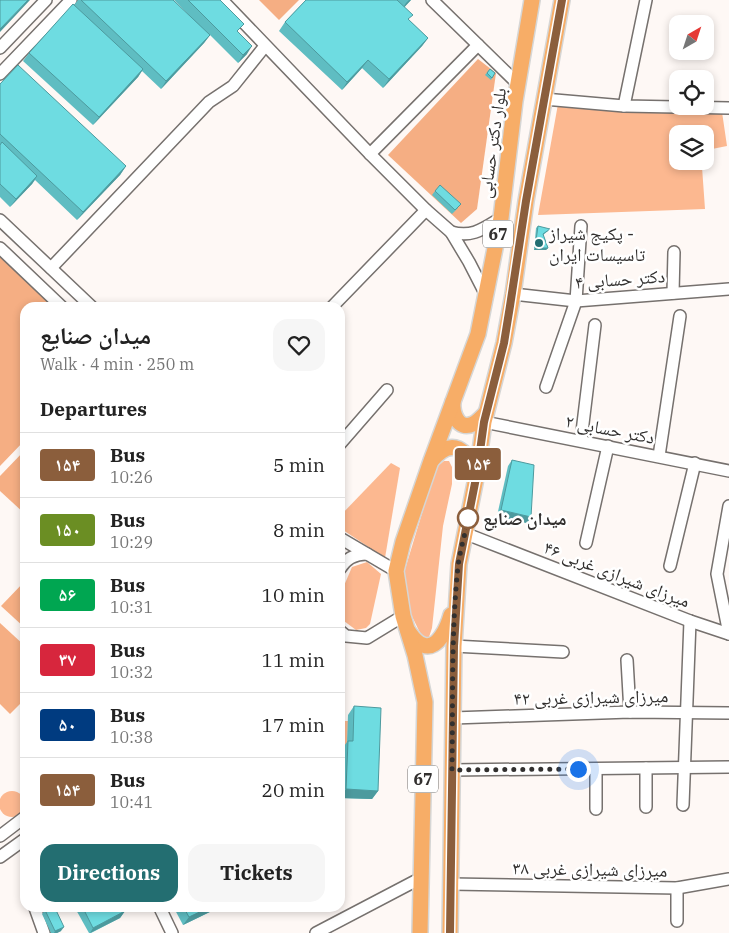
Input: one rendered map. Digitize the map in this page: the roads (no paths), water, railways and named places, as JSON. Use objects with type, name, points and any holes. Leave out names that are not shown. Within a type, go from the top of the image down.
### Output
[{"type":"main road","name":"بلوار دکتر حسابی","points":[[431,461],[478,334],[483,314],[500,218],[518,84],[532,0]]},
{"type":"main road","name":"67","points":[[450,933],[454,646],[459,564],[477,473],[485,418],[504,343],[513,294],[526,201],[562,0]]},
{"type":"main road","points":[[483,314],[508,318]]},
{"type":"main road","points":[[454,398],[454,415],[464,425],[468,426],[485,418]]},
{"type":"main road","points":[[431,461],[444,449],[459,449],[470,458],[477,473]]},
{"type":"main road","name":"67","points":[[420,933],[425,702],[415,655],[404,622],[396,571],[403,542],[431,461]]},
{"type":"main road","points":[[404,622],[415,640],[423,645],[430,646],[441,638],[448,626],[456,595]]},
{"type":"street","points":[[0,48],[46,0]]},
{"type":"street","points":[[0,74],[71,0]]},
{"type":"street","points":[[222,0],[370,154],[451,232],[469,262],[486,297]]},
{"type":"street","points":[[432,0],[518,84]]},
{"type":"street","points":[[624,106],[646,0]]},
{"type":"street","points":[[370,154],[478,45]]},
{"type":"street","points":[[51,268],[208,102],[233,86],[265,46]]},
{"type":"street","points":[[544,99],[624,106],[729,108]]},
{"type":"street","points":[[337,302],[426,210]]},
{"type":"street","points":[[451,232],[471,234],[500,218]]},
{"type":"street","points":[[0,220],[87,302]]},
{"type":"street","points":[[546,386],[576,301],[581,226]]},
{"type":"street","points":[[0,248],[57,302]]},
{"type":"street","points":[[673,293],[674,252]]},
{"type":"street","name":"دکتر حسابی ۴","points":[[513,294],[576,301],[729,289]]},
{"type":"street","points":[[659,456],[680,316]]},
{"type":"street","points":[[581,440],[595,325]]},
{"type":"street","points":[[345,438],[387,390]]},
{"type":"street","name":"دکتر حسابی ۲","points":[[485,418],[729,471]]},
{"type":"street","points":[[586,543],[608,446]]},
{"type":"street","points":[[670,566],[695,464]]},
{"type":"street","points":[[729,506],[717,574],[729,634]]},
{"type":"street","name":"میرزای شیرازی غربی ۴۶","points":[[464,533],[690,621],[729,634]]},
{"type":"street","points":[[345,541],[396,571]]},
{"type":"street","points":[[345,561],[356,554],[368,554]]},
{"type":"street","points":[[683,805],[690,621]]},
{"type":"street","points":[[345,635],[367,638],[404,622]]},
{"type":"street","points":[[454,646],[564,652]]},
{"type":"street","points":[[627,660],[630,712]]},
{"type":"street","name":"میرزای شیرازی غربی ۴۲","points":[[453,718],[630,712],[729,712]]},
{"type":"street","points":[[452,770],[729,767]]},
{"type":"street","points":[[646,768],[646,807]]},
{"type":"street","points":[[596,769],[596,809]]},
{"type":"street","points":[[0,836],[20,821]]},
{"type":"street","points":[[0,857],[20,843]]},
{"type":"street","points":[[316,933],[421,878]]},
{"type":"street","name":"میرزای شیرازی غربی ۳۸","points":[[450,884],[677,888],[729,880]]},
{"type":"street","points":[[677,888],[677,921]]},
{"type":"street","points":[[36,912],[44,933]]},
{"type":"street","points":[[162,912],[172,933]]},
{"type":"place","name":"پکیج شیراز - تاسیسات ایران","points":[[539,243]]},
{"type":"place","name":"میدان صنایع","points":[[468,518]]}]
